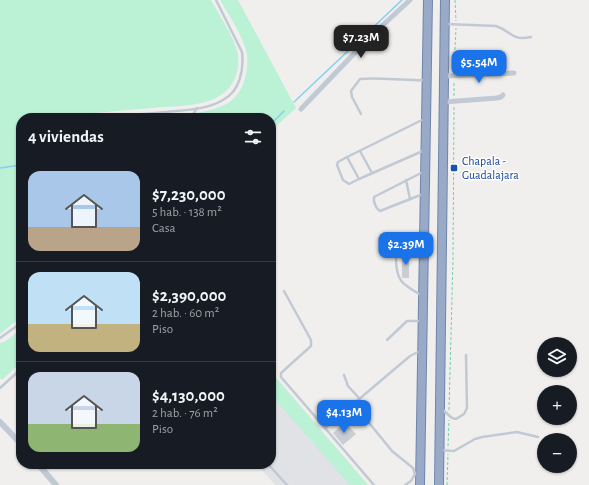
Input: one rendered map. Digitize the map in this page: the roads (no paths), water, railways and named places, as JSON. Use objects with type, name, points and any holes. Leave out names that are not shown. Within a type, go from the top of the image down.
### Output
[{"type":"highway","points":[[420,485],[418,474],[423,350],[428,0]]},
{"type":"highway","points":[[439,485],[444,450],[440,407],[445,0]]},
{"type":"street","points":[[301,109],[370,38],[410,0]]},
{"type":"street","points":[[444,76],[454,77],[514,73]]},
{"type":"street","points":[[444,102],[497,98],[503,95]]},
{"type":"street","points":[[0,422],[16,439]]},
{"type":"street","points":[[42,469],[56,485]]},
{"type":"lane","points":[[148,113],[198,108],[223,100],[230,95],[240,80],[242,71],[242,52],[216,0]]},
{"type":"lane","points":[[445,24],[496,26],[502,28],[517,39],[531,37]]},
{"type":"lane","points":[[362,114],[352,97],[351,91],[360,79],[427,80]]},
{"type":"lane","points":[[194,113],[198,108]]},
{"type":"lane","points":[[426,118],[347,157],[338,162],[337,165],[343,180],[349,184],[411,155],[426,150]]},
{"type":"lane","points":[[360,151],[372,174]]},
{"type":"lane","points":[[347,157],[359,179]]},
{"type":"lane","points":[[425,193],[380,211],[373,200],[374,197],[426,171]]},
{"type":"lane","points":[[406,180],[410,199]]},
{"type":"lane","points":[[424,243],[405,249],[396,258],[396,272],[402,283],[424,297]]},
{"type":"lane","points":[[284,291],[312,343],[311,346],[281,374],[281,377],[374,485]]},
{"type":"lane","points":[[387,340],[407,321],[423,322]]},
{"type":"lane","points":[[0,338],[16,326]]},
{"type":"lane","points":[[325,428],[410,356],[423,350]]},
{"type":"lane","points":[[440,407],[449,416],[456,419],[464,414],[467,408],[466,355]]},
{"type":"lane","points":[[0,388],[16,374]]},
{"type":"lane","points":[[344,375],[348,386],[359,398]]},
{"type":"lane","points":[[361,413],[392,451],[418,474],[405,485]]},
{"type":"lane","points":[[444,450],[454,451],[475,439],[482,437],[517,432],[537,437]]},
{"type":"lane","points":[[273,469],[287,485]]},
{"type":"waterway","points":[[294,102],[402,0]]},
{"type":"waterway","points":[[276,119],[284,111]]},
{"type":"waterway","points":[[0,168],[16,166]]},
{"type":"place","name":"Chapala - Guadalajara","points":[[454,168]]}]
